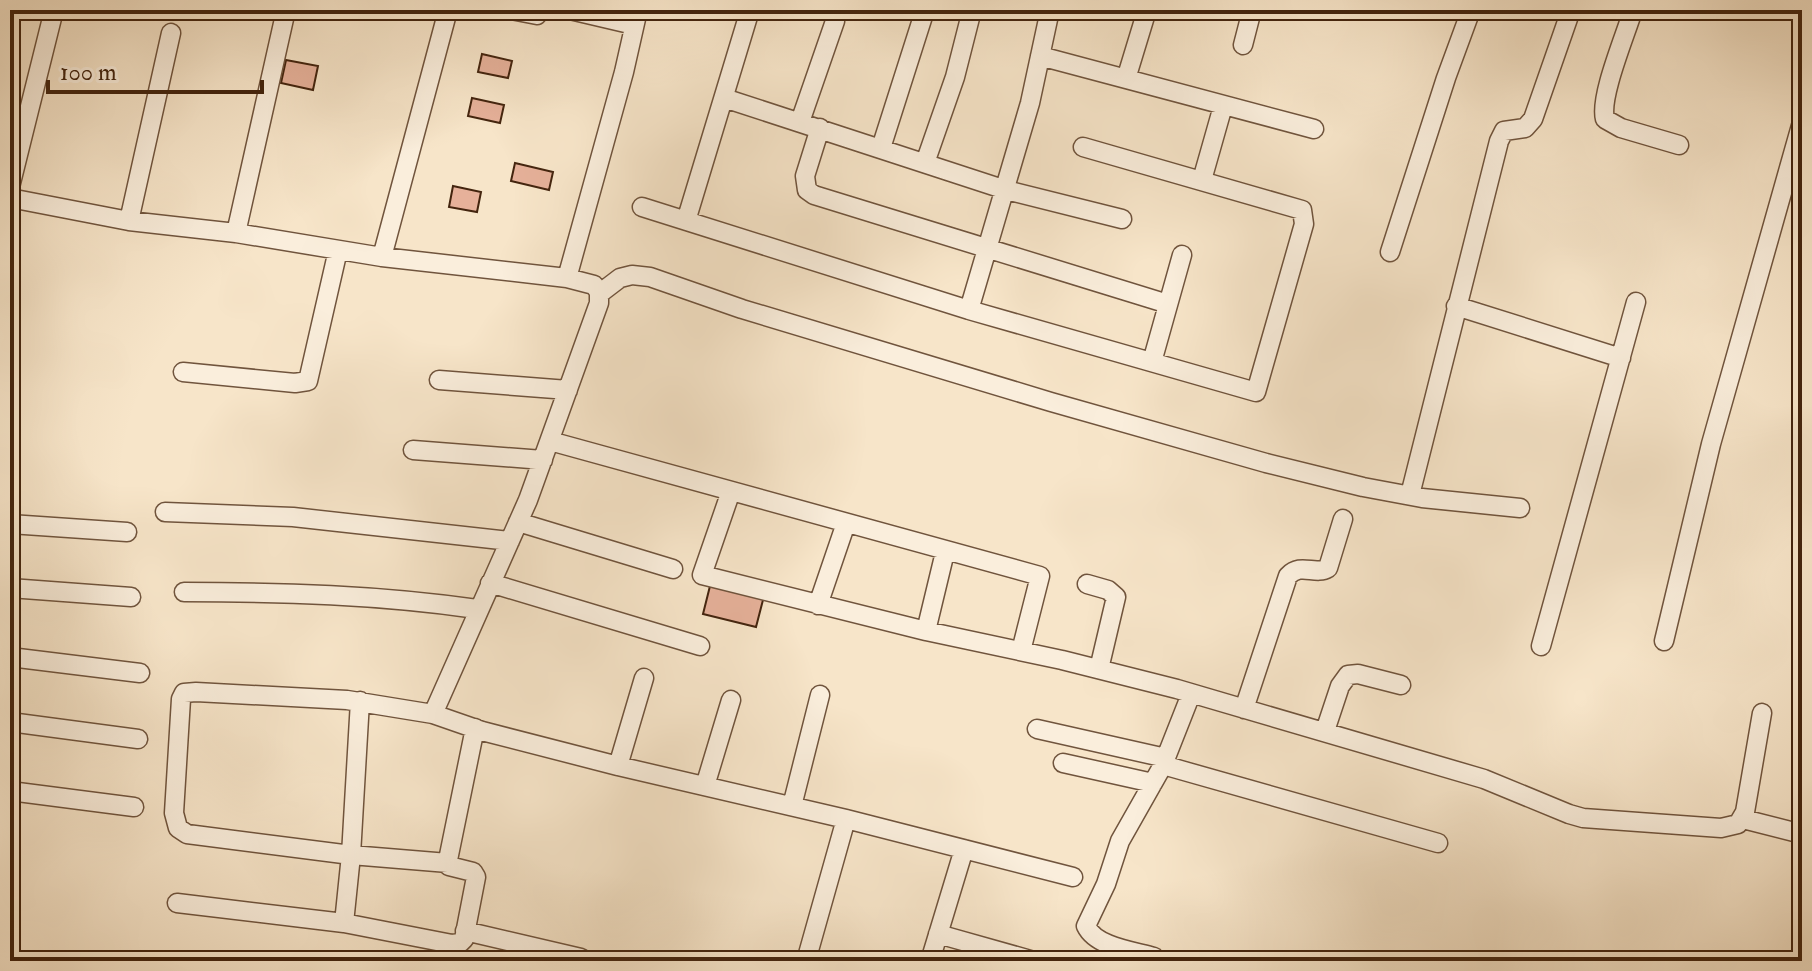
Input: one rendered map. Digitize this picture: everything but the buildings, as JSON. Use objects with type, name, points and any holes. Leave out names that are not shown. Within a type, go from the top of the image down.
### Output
[{"type":"street","points":[[10,187],[54,10]]},
{"type":"street","points":[[236,233],[286,10]]},
{"type":"street","points":[[382,257],[448,10]]},
{"type":"street","points":[[511,10],[537,15],[541,10]]},
{"type":"street","points":[[567,278],[636,18],[570,10]]},
{"type":"street","points":[[686,221],[750,10]]},
{"type":"street","points":[[881,148],[925,10]]},
{"type":"street","points":[[925,163],[955,77],[972,10]]},
{"type":"street","points":[[969,310],[1030,103],[1050,10]]},
{"type":"street","points":[[1126,79],[1147,10]]},
{"type":"street","points":[[1243,45],[1252,10]]},
{"type":"street","points":[[1390,252],[1471,10]]},
{"type":"street","points":[[1410,495],[1499,141],[1504,131],[1525,128],[1533,119],[1571,10]]},
{"type":"street","points":[[1633,10],[1609,86],[1603,111],[1605,119],[1621,128],[1679,145]]},
{"type":"street","points":[[800,122],[835,21]]},
{"type":"street","points":[[129,221],[171,33]]},
{"type":"street","points":[[1040,56],[1314,129]]},
{"type":"street","points":[[724,98],[1006,190],[1122,219]]},
{"type":"street","points":[[1202,180],[1223,106]]},
{"type":"street","points":[[1664,641],[1711,444],[1802,122]]},
{"type":"street","points":[[820,128],[805,176],[807,190],[814,195],[1168,304]]},
{"type":"street","points":[[642,207],[969,310],[1256,392],[1304,224],[1302,210],[1083,147]]},
{"type":"street","points":[[10,198],[129,221],[236,233],[382,257],[567,278],[594,285],[599,294],[599,303],[543,460],[433,714]]},
{"type":"street","points":[[183,372],[295,383],[308,381],[338,250]]},
{"type":"street","points":[[1152,362],[1182,255]]},
{"type":"street","points":[[599,294],[620,278],[632,275],[650,277],[742,309],[1266,463],[1410,495],[1520,508]]},
{"type":"street","points":[[1541,646],[1636,302]]},
{"type":"street","points":[[1456,306],[1621,358]]},
{"type":"street","points":[[439,380],[568,390]]},
{"type":"street","points":[[550,441],[1040,576],[1021,651]]},
{"type":"street","points":[[413,450],[543,460]]},
{"type":"street","points":[[731,491],[702,575],[926,631],[1099,669],[1191,694],[1484,779],[1555,810],[1583,818],[1732,828],[1743,819],[1762,713]]},
{"type":"street","points":[[165,512],[293,517],[510,541]]},
{"type":"street","points":[[1244,709],[1288,576],[1294,570],[1303,568],[1320,571],[1328,568],[1343,519]]},
{"type":"street","points":[[518,522],[673,569]]},
{"type":"street","points":[[818,605],[846,523]]},
{"type":"street","points":[[10,524],[127,532]]},
{"type":"street","points":[[926,631],[945,552]]},
{"type":"street","points":[[490,583],[700,646]]},
{"type":"street","points":[[1087,584],[1108,590],[1116,597],[1099,669]]},
{"type":"street","points":[[10,588],[131,597]]},
{"type":"street","points":[[184,592],[364,596],[477,609]]},
{"type":"street","points":[[10,657],[140,673]]},
{"type":"street","points":[[1325,731],[1340,686],[1348,675],[1358,674],[1401,685]]},
{"type":"street","points":[[618,766],[644,678]]},
{"type":"street","points":[[177,903],[344,923],[452,944],[460,943],[465,931],[476,877],[473,872],[448,863],[351,855],[187,834],[178,828],[174,813],[179,713],[184,693],[196,692],[360,701],[433,714],[618,766],[846,819],[1073,877]]},
{"type":"street","points":[[1154,957],[1103,941],[1093,936],[1086,926],[1106,884],[1120,841],[1164,762],[1191,694]]},
{"type":"street","points":[[792,806],[820,695]]},
{"type":"street","points":[[705,786],[731,700]]},
{"type":"street","points":[[344,923],[360,701]]},
{"type":"street","points":[[10,722],[138,739]]},
{"type":"street","points":[[448,863],[475,728]]},
{"type":"street","points":[[1037,729],[1164,762],[1438,843]]},
{"type":"street","points":[[1063,763],[1153,783]]},
{"type":"street","points":[[10,791],[134,807]]},
{"type":"street","points":[[806,961],[846,819]]},
{"type":"street","points":[[1743,819],[1802,834]]},
{"type":"street","points":[[930,961],[964,849]]},
{"type":"street","points":[[465,931],[581,958]]},
{"type":"street","points":[[938,934],[1034,961]]}]
